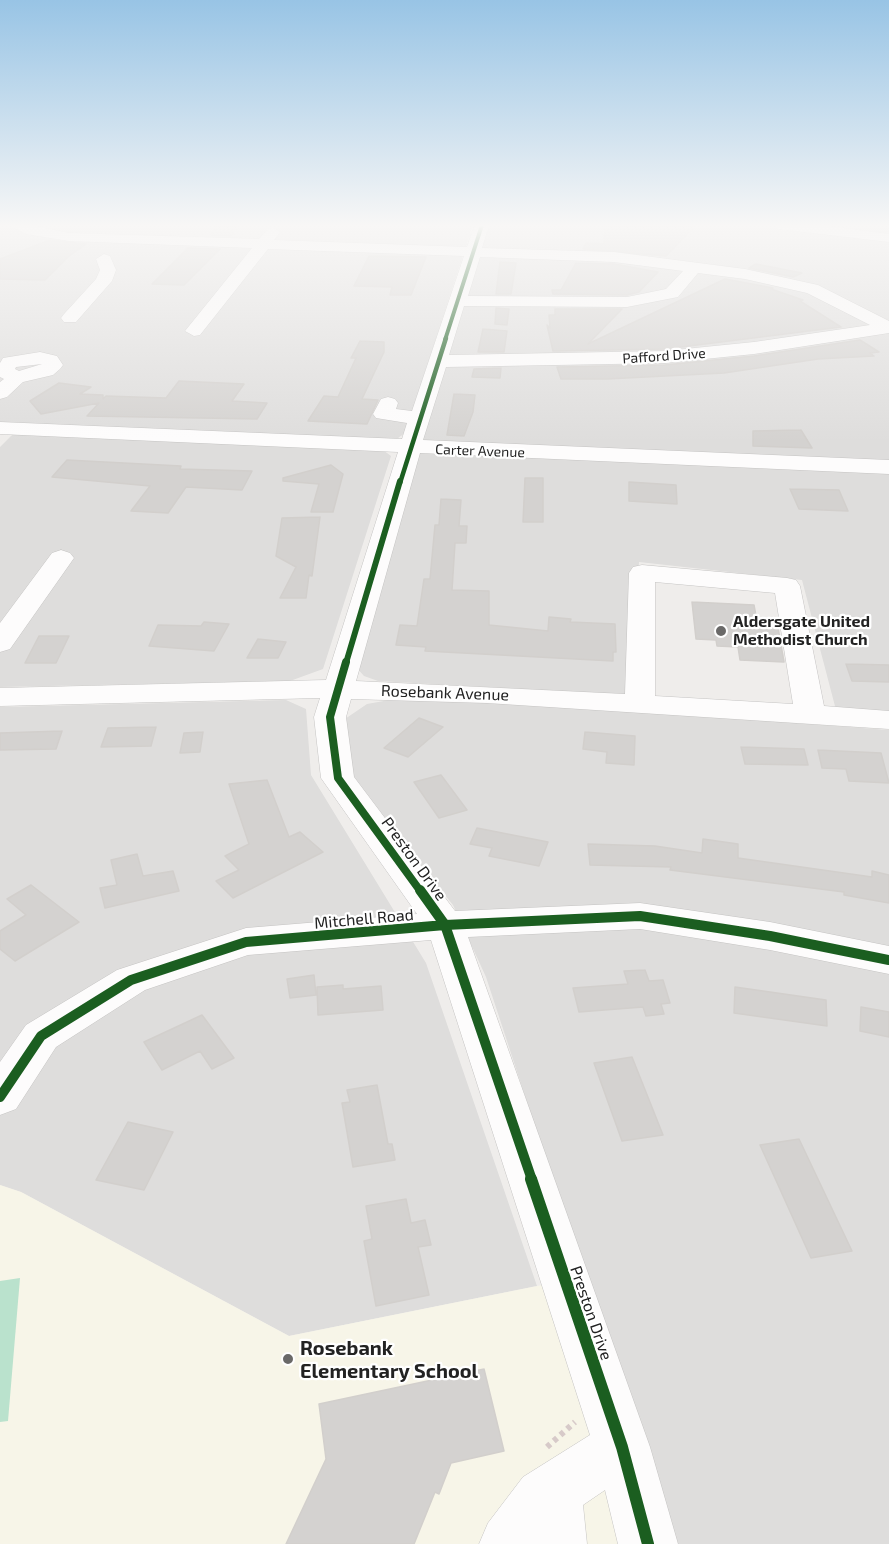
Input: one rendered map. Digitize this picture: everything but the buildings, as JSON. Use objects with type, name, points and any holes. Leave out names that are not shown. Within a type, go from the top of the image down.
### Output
[{"type":"street","points":[[70,318],[89,297]]},
{"type":"street","points":[[194,331],[221,297]]},
{"type":"street","name":"Preston Drive","points":[[458,297],[336,689],[330,717],[338,778],[446,925],[622,1447],[648,1544]]},
{"type":"street","points":[[457,301],[627,302],[652,297]]},
{"type":"street","points":[[829,297],[889,328]]},
{"type":"street","points":[[856,310],[889,309]]},
{"type":"street","name":"Pafford Drive","points":[[437,361],[665,357],[754,348],[889,328]]},
{"type":"street","points":[[0,393],[16,378]]},
{"type":"street","points":[[382,414],[419,418]]},
{"type":"street","name":"Carter Avenue","points":[[0,428],[410,448],[889,467]]},
{"type":"street","points":[[0,644],[61,558]]},
{"type":"street","points":[[640,703],[642,573],[787,586],[810,714]]},
{"type":"street","name":"Rosebank Avenue","points":[[0,697],[336,689],[487,694],[889,720]]},
{"type":"street","name":"Mitchell Road","points":[[0,1097],[41,1036],[131,980],[246,942],[446,925],[640,916],[770,936],[889,960]]},
{"type":"street","points":[[509,1544],[543,1497],[555,1517],[622,1447]]},
{"type":"shaded area","points":[[0,297],[449,297],[405,433],[391,443],[0,426]]},
{"type":"shaded area","points":[[466,297],[889,297],[889,713],[836,710],[802,580],[639,562],[630,695],[378,681],[364,676],[356,667]]},
{"type":"shaded area","points":[[13,434],[383,450],[391,456],[323,669],[290,681],[0,687],[0,447]]},
{"type":"shaded area","points":[[395,699],[581,707],[889,730],[889,1544],[672,1544],[486,977],[453,905],[344,770],[342,721],[367,704]]},
{"type":"shaded area","points":[[286,700],[306,709],[311,775],[426,963],[537,1286],[289,1336],[21,1192],[0,1185],[0,707]]},
{"type":"shaded area","name":"Rosebank Elementary School","points":[[0,1185],[21,1192],[289,1336],[552,1283],[634,1544],[0,1544]]},
{"type":"green space","points":[[20,1278],[8,1421],[0,1422],[0,1281]]},
{"type":"cycle path","points":[[459,297],[410,448],[330,717],[338,778],[445,925],[622,1447],[648,1544]]},
{"type":"cycle path","points":[[0,1097],[41,1036],[131,980],[246,942],[445,925],[640,916],[770,936],[889,960]]},
{"type":"place","name":"Aldersgate United Methodist Church","points":[[721,631]]},
{"type":"place","name":"Rosebank Elementary School","points":[[288,1359]]}]
